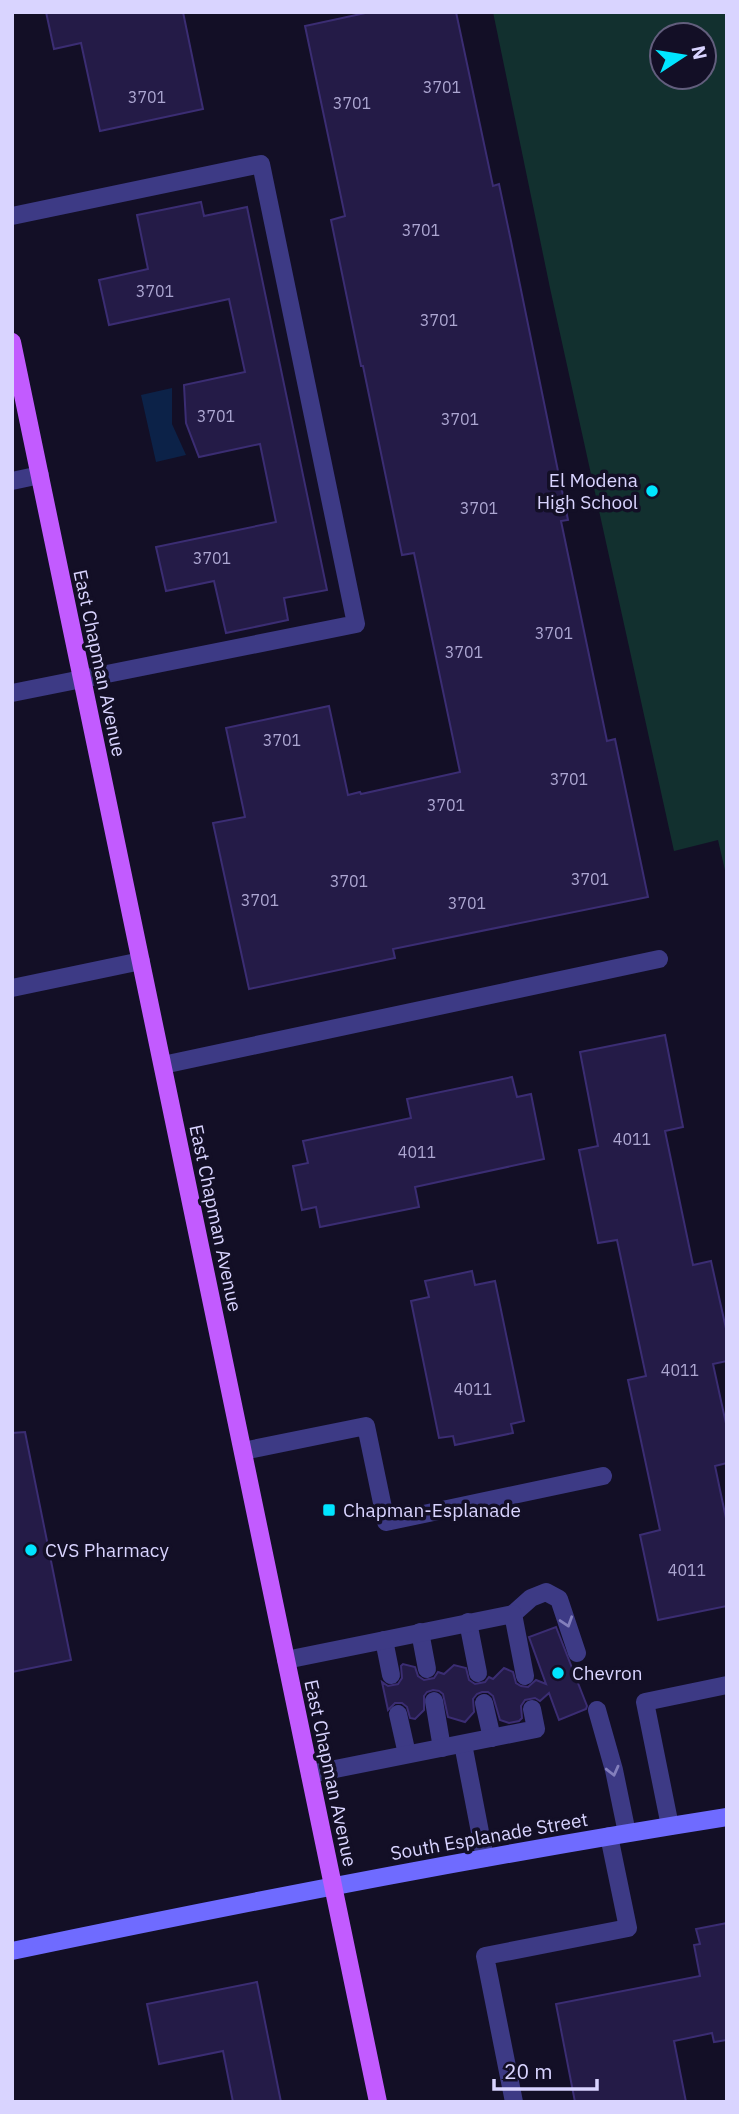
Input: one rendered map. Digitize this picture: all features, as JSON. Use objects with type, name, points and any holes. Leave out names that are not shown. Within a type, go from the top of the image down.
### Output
[{"type":"main road","name":"East Chapman Avenue","points":[[12,342],[16,377],[40,475],[378,2102]]},
{"type":"street","points":[[12,216],[261,164],[356,624],[12,693]]},
{"type":"street","points":[[12,481],[40,475]]},
{"type":"street","points":[[163,1065],[659,959]]},
{"type":"street","points":[[12,988],[141,961]]},
{"type":"street","points":[[243,1451],[366,1426],[386,1522],[603,1476]]},
{"type":"street","points":[[286,1660],[513,1614],[531,1598],[545,1592],[559,1598],[578,1653]]},
{"type":"street","points":[[513,1614],[525,1676]]},
{"type":"street","points":[[468,1622],[478,1672]]},
{"type":"street","points":[[420,1632],[427,1669]]},
{"type":"street","points":[[383,1640],[391,1675]]},
{"type":"street","points":[[670,1826],[645,1702],[727,1685]]},
{"type":"street","points":[[434,1701],[442,1748]]},
{"type":"street","points":[[484,1703],[492,1738]]},
{"type":"street","points":[[310,1774],[536,1729],[532,1709]]},
{"type":"street","points":[[597,1710],[628,1833]]},
{"type":"street","points":[[398,1714],[407,1755]]},
{"type":"street","points":[[463,1744],[485,1858]]},
{"type":"street","name":"South Esplanade Street","points":[[12,1951],[333,1885],[727,1817]]},
{"type":"street","points":[[514,2102],[485,1956],[628,1928],[609,1836]]},
{"type":"green space","name":"El Modena High School","points":[[493,12],[727,12],[727,879],[718,840],[674,851],[550,288]]},
{"type":"water","points":[[172,388],[172,424],[186,455],[156,462],[141,395]]},
{"type":"building","points":[[46,12],[183,12],[203,109],[100,131],[81,43],[54,49]]},
{"type":"building","points":[[370,12],[456,12],[493,186],[499,184],[511,241],[568,520],[561,521],[607,741],[615,739],[648,897],[393,949],[395,958],[249,989],[213,823],[245,817],[226,728],[329,706],[348,795],[460,772],[414,553],[402,555],[361,366],[331,220],[345,216],[305,26]]},
{"type":"building","points":[[201,202],[204,216],[247,207],[327,590],[284,598],[288,620],[226,633],[214,581],[166,591],[156,547],[276,522],[260,444],[199,457],[186,423],[184,385],[245,372],[229,299],[109,325],[99,280],[148,269],[137,215]]},
{"type":"building","points":[[665,1035],[683,1127],[665,1131],[693,1265],[711,1261],[727,1333],[727,1361],[713,1364],[727,1428],[727,1463],[715,1466],[727,1523],[727,1606],[658,1620],[640,1535],[660,1530],[628,1380],[646,1376],[617,1240],[598,1243],[579,1150],[598,1146],[580,1052]]},
{"type":"building","points":[[512,1077],[517,1097],[531,1094],[544,1159],[415,1187],[419,1207],[320,1227],[316,1207],[302,1210],[293,1166],[308,1163],[303,1141],[411,1118],[407,1099]]},
{"type":"building","points":[[472,1271],[475,1285],[495,1281],[524,1421],[511,1424],[513,1433],[455,1445],[453,1436],[439,1438],[411,1301],[429,1297],[425,1281]]},
{"type":"building","name":"CVS Pharmacy","points":[[25,1432],[71,1660],[12,1672],[12,1433]]},
{"type":"building","points":[[556,1627],[586,1709],[559,1720],[549,1693],[540,1701],[535,1698],[525,1700],[521,1706],[522,1718],[509,1723],[500,1720],[493,1696],[482,1692],[473,1699],[474,1712],[465,1722],[448,1717],[443,1694],[433,1690],[424,1696],[424,1710],[415,1719],[410,1718],[407,1707],[402,1703],[395,1703],[388,1710],[382,1682],[388,1686],[398,1684],[402,1678],[403,1664],[415,1667],[418,1676],[424,1680],[434,1678],[438,1672],[444,1674],[454,1665],[466,1668],[469,1680],[475,1684],[485,1682],[489,1677],[493,1679],[504,1668],[513,1672],[516,1683],[521,1686],[528,1687],[536,1680],[546,1684],[529,1637]]},
{"type":"building","points":[[727,1923],[727,2040],[714,2042],[712,2033],[674,2041],[686,2102],[575,2102],[556,2004],[700,1976],[694,1945],[700,1944],[696,1929]]},
{"type":"building","points":[[257,1982],[281,2102],[233,2102],[223,2051],[159,2064],[147,2004]]},
{"type":"place","name":"El Modena High School","points":[[652,491]]},
{"type":"place","name":"Chapman-Esplanade","points":[[329,1510]]},
{"type":"place","name":"CVS Pharmacy","points":[[31,1550]]},
{"type":"place","name":"Chevron","points":[[558,1673]]}]
